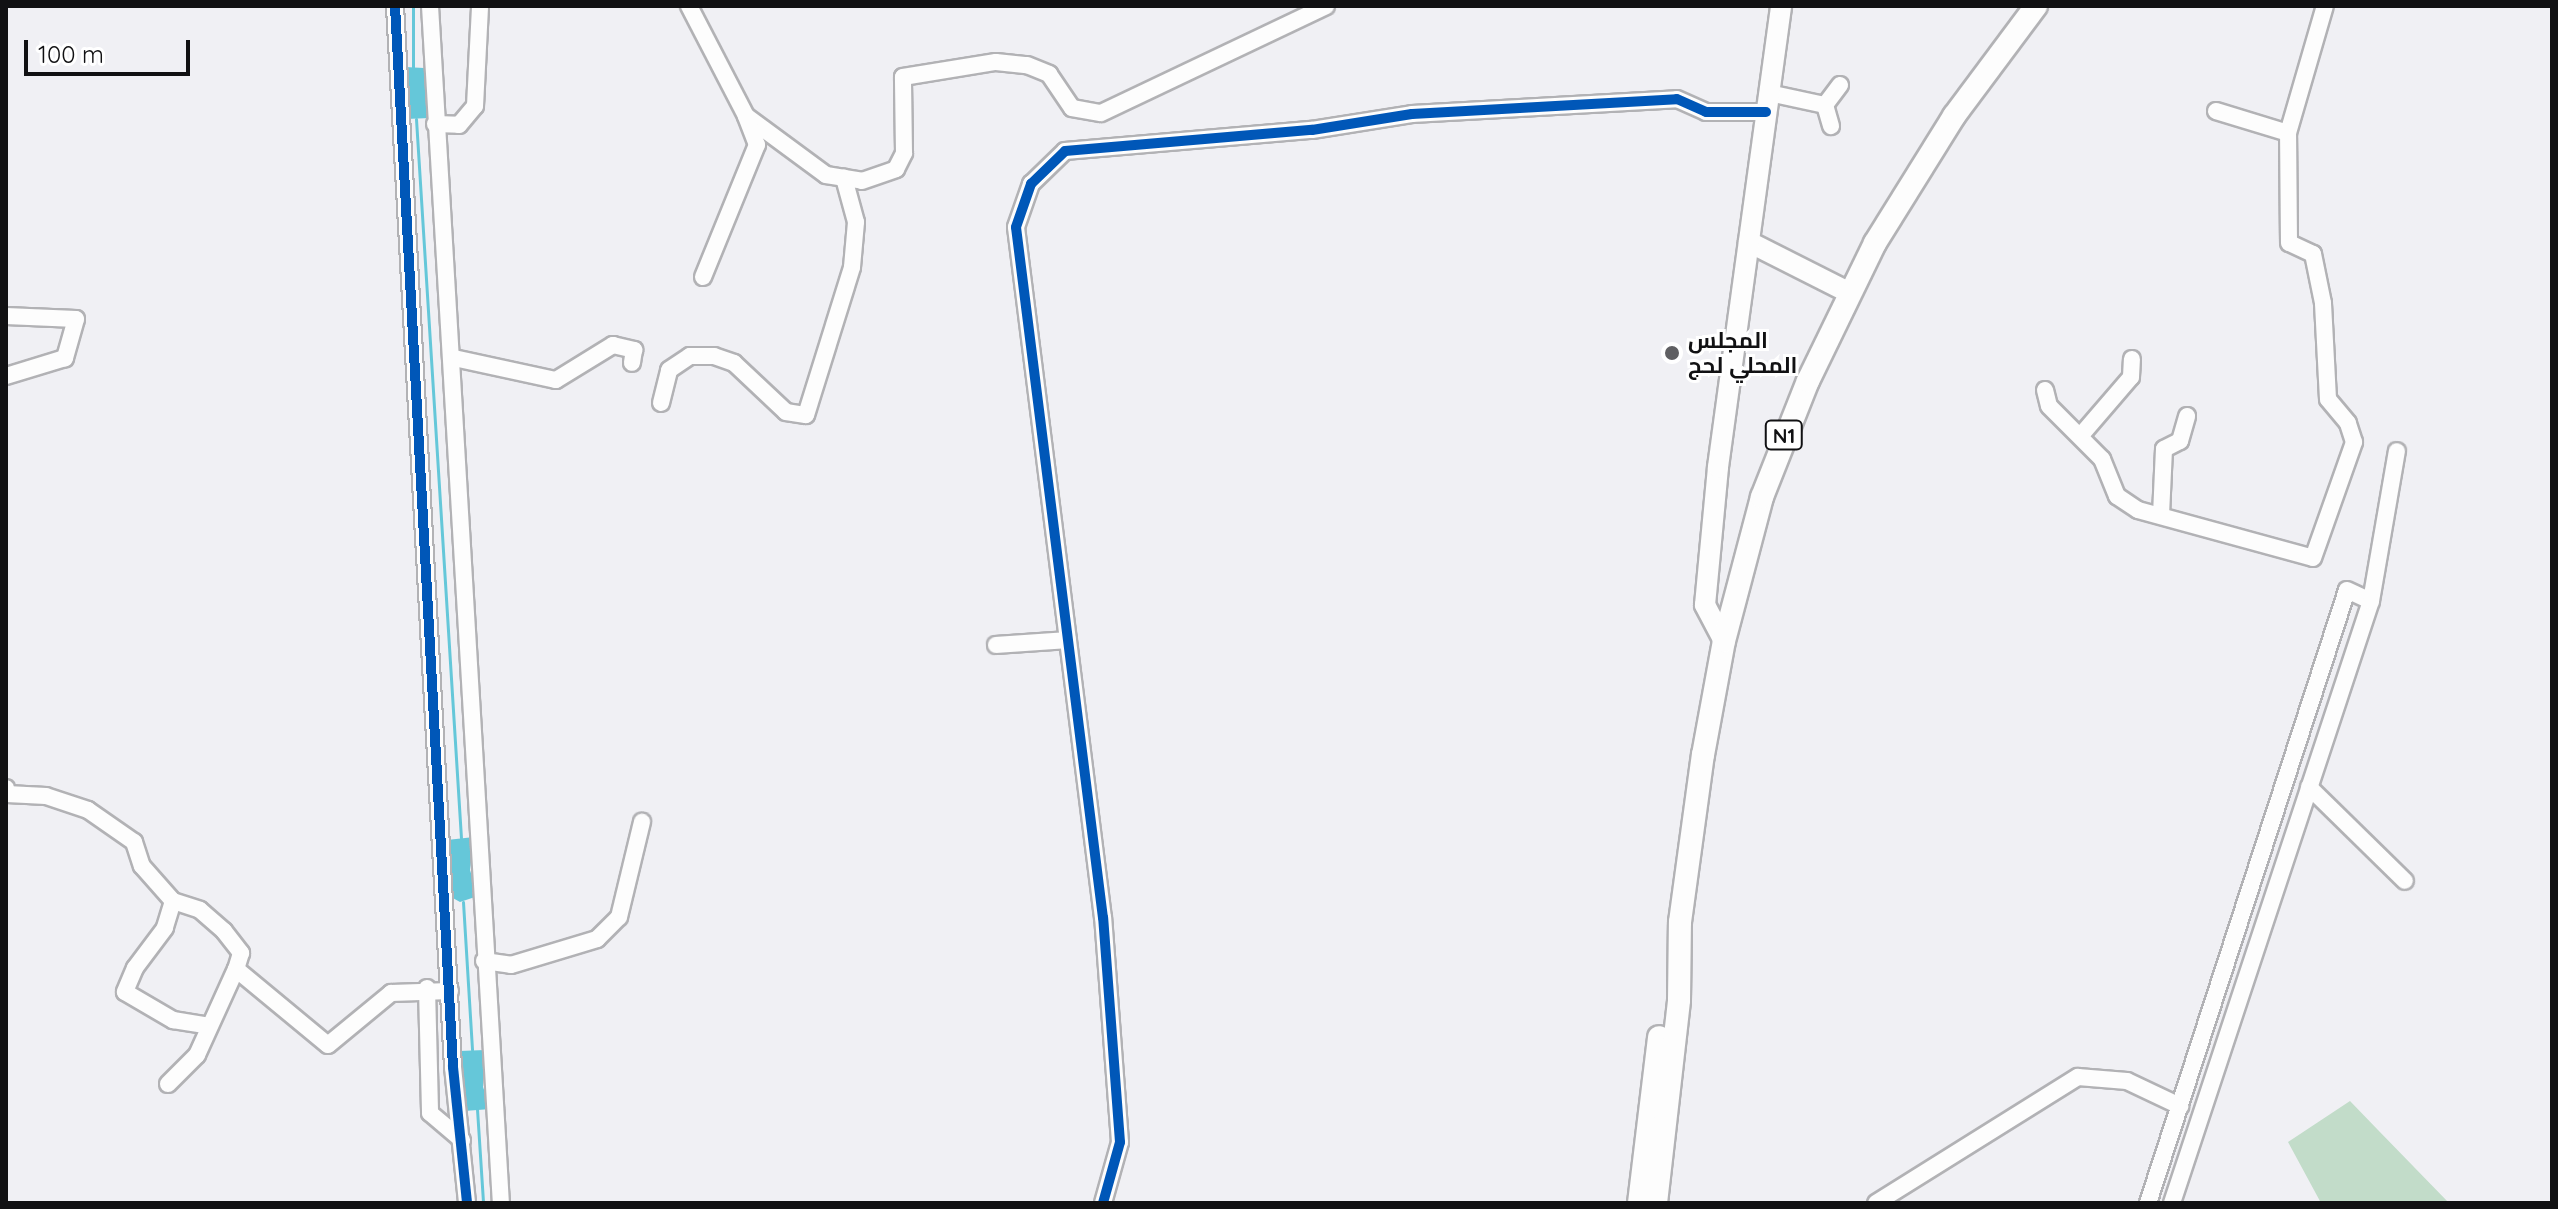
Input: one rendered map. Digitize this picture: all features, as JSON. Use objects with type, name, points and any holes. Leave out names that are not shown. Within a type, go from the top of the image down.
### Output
[{"type":"highway","name":"N1","points":[[1639,1203],[1664,999],[1680,922],[1724,641],[1783,437],[1850,293],[1954,116],[2036,6]]},
{"type":"highway","name":"N1","points":[[1656,1203],[1679,1000],[1680,922]]},
{"type":"main road","points":[[1724,641],[1705,605],[1781,6]]},
{"type":"main road","points":[[1749,242],[1850,293]]},
{"type":"street","points":[[395,6],[450,991],[467,1203]]},
{"type":"street","points":[[430,6],[435,124],[454,358],[484,961],[501,1203]]},
{"type":"street","points":[[435,124],[459,125],[475,106],[480,6]]},
{"type":"street","points":[[689,6],[746,116],[757,145],[703,277]]},
{"type":"street","points":[[746,116],[826,175],[862,181],[896,169],[904,153],[903,77],[996,62],[1027,65],[1049,74],[1072,108],[1101,113],[1326,6]]},
{"type":"street","points":[[2045,390],[2049,406],[2082,434],[2102,459],[2117,496],[2138,510],[2313,558],[2354,442],[2348,423],[2328,399],[2323,303],[2313,254],[2289,243],[2288,133],[2325,6]]},
{"type":"street","points":[[1825,105],[1840,85]]},
{"type":"street","points":[[1103,1203],[1120,1142],[1103,918],[1016,227],[1031,184],[1065,151],[1312,130],[1412,114],[1677,99],[1706,112],[1768,103],[1825,105]]},
{"type":"street","points":[[1825,105],[1831,126]]},
{"type":"street","points":[[2216,111],[2288,133]]},
{"type":"street","points":[[661,403],[669,370],[690,356],[714,356],[734,363],[786,412],[806,415],[852,267],[856,222],[844,178]]},
{"type":"street","points":[[6,316],[76,319],[65,358],[6,376]]},
{"type":"street","points":[[454,358],[556,380],[613,345],[634,350],[632,363]]},
{"type":"street","points":[[2082,434],[2131,377],[2132,359]]},
{"type":"street","points":[[2161,515],[2164,449],[2180,441],[2187,416]]},
{"type":"street","points":[[2172,1203],[2371,601],[2397,451]]},
{"type":"street","points":[[2148,1203],[2347,590],[2371,601]]},
{"type":"street","points":[[996,645],[1068,640]]},
{"type":"street","points":[[2309,787],[2405,881]]},
{"type":"street","points":[[6,788],[7,794],[46,796],[99,818],[134,842],[142,866],[173,901],[200,910],[224,931],[241,953],[197,1055],[168,1084]]},
{"type":"street","points":[[484,961],[511,965],[597,939],[619,917],[642,822]]},
{"type":"street","points":[[173,901],[165,928],[135,968],[125,992],[173,1020],[210,1026]]},
{"type":"street","points":[[236,969],[328,1045],[391,993],[427,988],[450,991]]},
{"type":"street","points":[[427,988],[430,1113],[462,1140]]},
{"type":"street","points":[[1876,1203],[2078,1077],[2127,1081],[2180,1106]]},
{"type":"green space","points":[[2350,1101],[2449,1203],[2321,1203],[2288,1142]]},
{"type":"water","points":[[405,67],[424,68],[427,74],[430,118],[406,119]]},
{"type":"water","points":[[474,837],[470,870],[478,896],[460,902],[451,897],[447,840]]},
{"type":"water","points":[[485,1050],[483,1087],[491,1109],[464,1111],[459,1051]]},
{"type":"waterway","points":[[413,6],[413,67]]},
{"type":"waterway","points":[[416,119],[461,838]]},
{"type":"waterway","points":[[463,902],[472,1050]]},
{"type":"waterway","points":[[477,1109],[483,1203]]},
{"type":"cycle path","points":[[395,6],[453,1067],[467,1203]]},
{"type":"cycle path","points":[[1103,1203],[1120,1142],[1103,918],[1016,227],[1031,184],[1065,151],[1312,130],[1412,114],[1677,99],[1706,112],[1766,112]]},
{"type":"place","name":"المجلس المحلي لحج","points":[[1672,353]]}]
